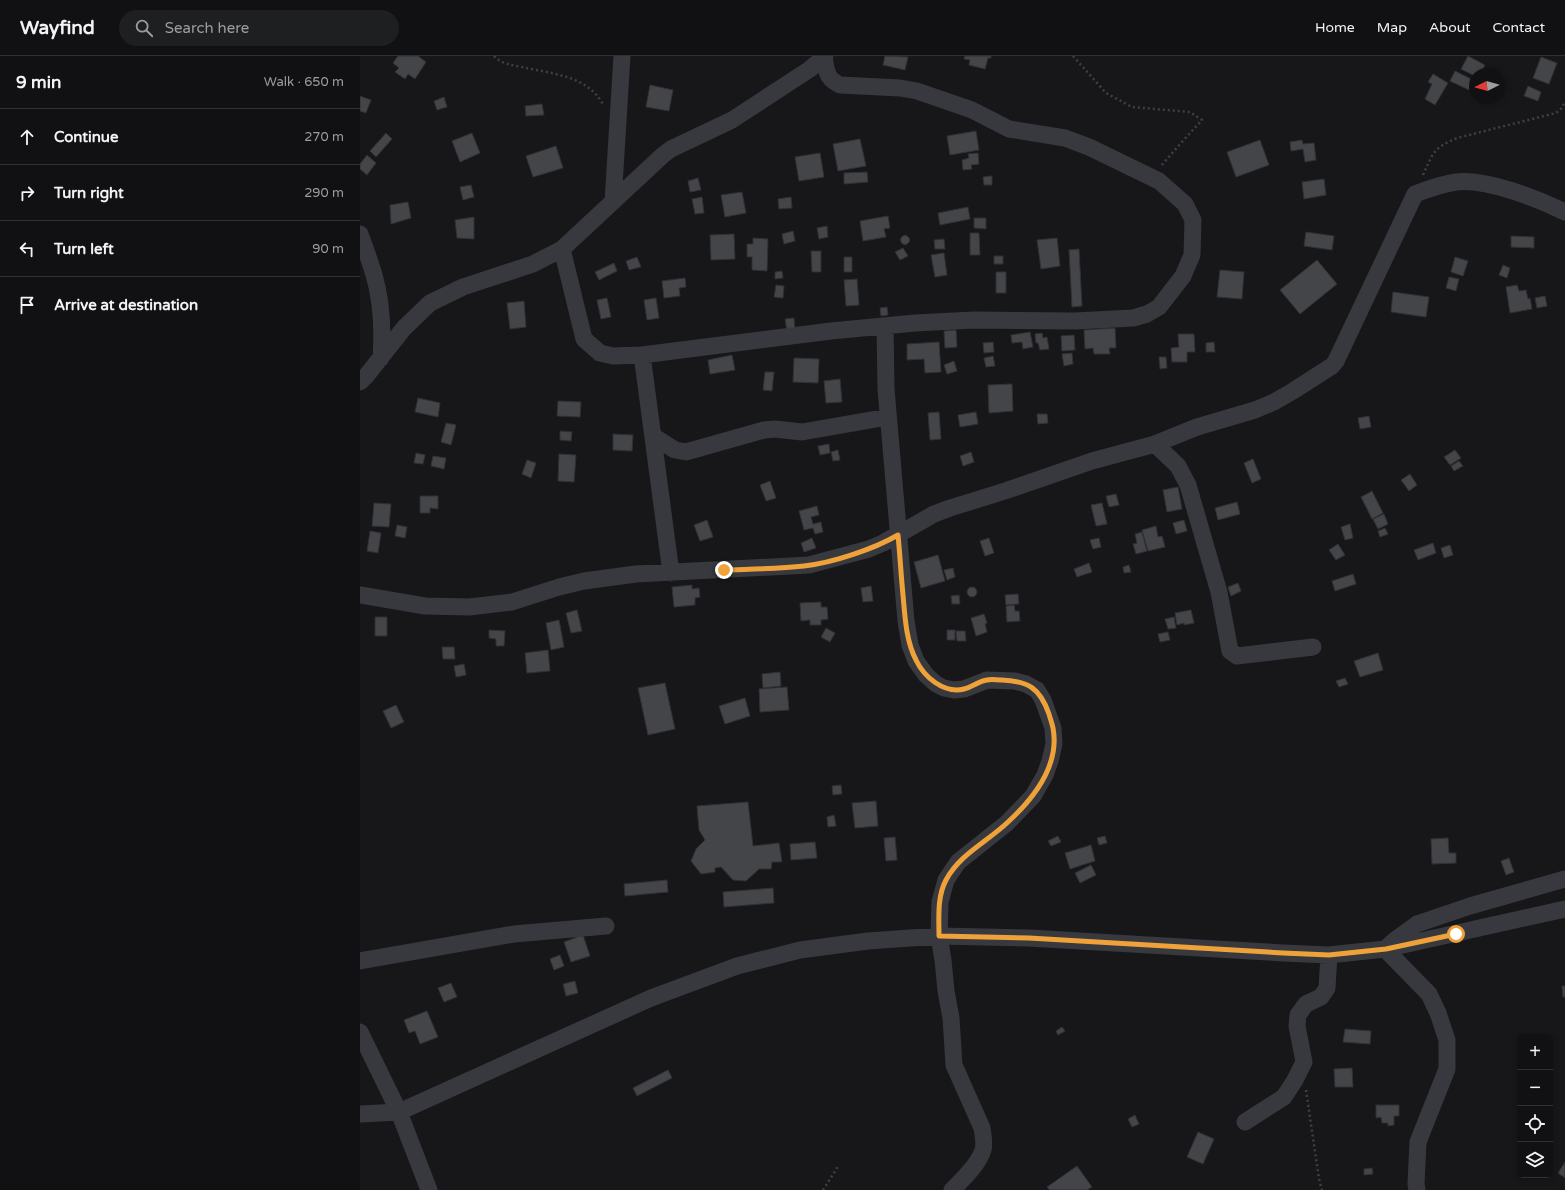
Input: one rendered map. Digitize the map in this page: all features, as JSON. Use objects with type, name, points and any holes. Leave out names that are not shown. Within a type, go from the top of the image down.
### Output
[{"type":"street","points":[[613,202],[622,56]]},
{"type":"street","points":[[360,382],[404,328],[430,303],[463,287],[533,264],[562,249],[663,155],[732,120],[810,69],[825,56]]},
{"type":"street","points":[[562,249],[584,339],[600,353],[613,356],[642,355],[831,331],[915,323],[974,320],[1075,321],[1133,318],[1147,314],[1159,307],[1183,276],[1192,255],[1193,220],[1185,204],[1158,181],[1089,147],[1065,138],[1009,129],[972,110],[916,91],[900,88],[840,85],[832,81],[828,76],[825,56]]},
{"type":"street","points":[[360,595],[425,606],[470,607],[512,602],[584,581],[636,574],[810,565],[869,549],[898,535],[934,514],[950,508],[1092,461],[1156,444],[1197,427],[1255,410],[1274,402],[1332,366],[1339,356],[1415,194],[1448,183],[1472,182],[1520,193],[1565,212]]},
{"type":"street","points":[[360,234],[374,275],[379,297],[382,338],[381,358]]},
{"type":"street","points":[[885,326],[886,389],[898,535],[906,621],[910,645],[916,661],[926,675],[940,686],[954,690],[964,689],[987,680],[1015,681],[1026,684],[1036,690],[1043,700],[1053,728],[1054,744],[1050,761],[1045,775],[1033,796],[1007,823],[958,862],[946,880],[940,902],[939,936],[944,960],[946,991],[951,1018],[954,1065],[982,1128],[984,1139],[984,1150],[977,1162],[952,1190]]},
{"type":"street","points":[[642,355],[671,573]]},
{"type":"street","points":[[653,436],[675,450],[686,452],[764,430],[775,429],[802,432],[888,417]]},
{"type":"street","points":[[1156,444],[1178,466],[1188,485],[1219,592],[1230,651],[1237,656],[1313,647]]},
{"type":"street","points":[[1386,949],[1394,940],[1417,924],[1470,906],[1565,879]]},
{"type":"street","points":[[360,1114],[399,1112],[651,998],[737,966],[800,950],[939,936],[1029,938],[1329,955],[1386,949],[1565,909]]},
{"type":"street","points":[[360,961],[514,934],[606,926]]},
{"type":"street","points":[[1386,949],[1429,994],[1438,1013],[1447,1040],[1447,1069],[1418,1142],[1416,1176],[1417,1190]]},
{"type":"street","points":[[1245,1122],[1284,1097],[1295,1080],[1304,1062],[1297,1026],[1298,1015],[1306,1004],[1321,997],[1327,988],[1329,955]]},
{"type":"street","points":[[360,1032],[399,1112],[429,1190]]},
{"type":"path","points":[[494,56],[504,63],[576,79],[590,87],[599,96],[606,109]]},
{"type":"path","points":[[1073,56],[1106,93],[1132,107],[1190,112],[1202,120],[1162,164],[1154,179]]},
{"type":"path","points":[[1415,194],[1434,151],[1444,143],[1457,138],[1556,113],[1562,108],[1565,102]]},
{"type":"path","points":[[1306,1089],[1319,1179],[1322,1190]]},
{"type":"path","points":[[823,1190],[839,1165]]},
{"type":"building","points":[[398,56],[418,56],[426,62],[415,79],[408,74],[405,79],[395,72],[399,68],[393,63]]},
{"type":"building","points":[[885,56],[908,57],[905,70],[883,65]]},
{"type":"building","points":[[965,56],[991,56],[991,58],[988,58],[985,69],[969,65],[970,60],[964,59]]},
{"type":"building","points":[[1468,56],[1485,65],[1483,68],[1469,68],[1469,73],[1461,69]]},
{"type":"building","points":[[1541,57],[1557,63],[1549,84],[1533,78]]},
{"type":"building","points":[[1455,71],[1469,78],[1469,90],[1450,81]]},
{"type":"building","points":[[1433,74],[1448,83],[1435,105],[1425,99],[1432,84],[1428,82]]},
{"type":"building","points":[[650,85],[673,90],[669,111],[646,107]]},
{"type":"building","points":[[1528,86],[1541,92],[1538,101],[1524,96]]},
{"type":"building","points":[[360,96],[371,100],[366,113],[360,111]]},
{"type":"building","points":[[444,97],[447,107],[437,110],[434,101]]},
{"type":"building","points":[[542,104],[544,115],[526,116],[525,106]]},
{"type":"building","points":[[976,131],[979,150],[950,155],[947,136]]},
{"type":"building","points":[[386,133],[392,139],[376,157],[370,151]]},
{"type":"building","points":[[472,133],[480,153],[460,162],[452,141]]},
{"type":"building","points":[[860,139],[866,166],[838,171],[833,144]]},
{"type":"building","points":[[1260,140],[1269,165],[1236,177],[1227,152]]},
{"type":"building","points":[[1302,140],[1303,144],[1314,143],[1316,160],[1305,162],[1303,149],[1291,151],[1290,142]]},
{"type":"building","points":[[556,146],[563,168],[533,177],[526,156]]},
{"type":"building","points":[[820,153],[824,177],[799,181],[795,157]]},
{"type":"building","points":[[978,153],[979,164],[971,165],[972,169],[963,170],[962,160],[969,158],[968,154]]},
{"type":"building","points":[[367,155],[376,163],[367,175],[360,169],[360,164]]},
{"type":"building","points":[[867,172],[868,182],[844,184],[844,173]]},
{"type":"building","points":[[992,176],[992,185],[984,185],[983,177]]},
{"type":"building","points":[[698,178],[701,190],[690,192],[688,181]]},
{"type":"building","points":[[1324,179],[1326,195],[1304,199],[1302,182]]},
{"type":"building","points":[[471,185],[474,197],[463,200],[460,187]]},
{"type":"building","points":[[742,192],[746,213],[725,217],[721,195]]},
{"type":"building","points":[[702,197],[704,213],[695,214],[692,199]]},
{"type":"building","points":[[791,197],[792,208],[779,209],[778,199]]},
{"type":"building","points":[[408,202],[411,218],[391,224],[390,205]]},
{"type":"building","points":[[968,207],[970,219],[940,225],[938,213]]},
{"type":"building","points":[[888,216],[890,228],[884,229],[886,237],[863,241],[860,221]]},
{"type":"building","points":[[474,217],[474,239],[457,238],[455,220]]},
{"type":"building","points":[[974,218],[986,218],[986,229],[974,228]]},
{"type":"building","points":[[827,226],[828,237],[819,239],[817,228]]},
{"type":"building","points":[[793,231],[795,241],[784,244],[782,234]]},
{"type":"building","points":[[1306,232],[1334,236],[1332,250],[1304,246]]},
{"type":"building","points":[[970,233],[979,233],[980,255],[970,255]]},
{"type":"building","points":[[734,234],[735,259],[711,260],[710,235]]},
{"type":"building","points":[[903,236],[907,236],[909,240],[907,244],[903,244],[901,242],[901,238]]},
{"type":"building","points":[[1511,236],[1534,237],[1534,248],[1511,247]]},
{"type":"building","points":[[753,238],[768,239],[767,271],[752,270],[752,257],[747,257],[747,244],[753,244]]},
{"type":"building","points":[[1057,238],[1060,266],[1041,269],[1037,240]]},
{"type":"building","points":[[944,239],[945,249],[935,249],[934,240]]},
{"type":"building","points":[[903,248],[908,256],[900,260],[895,252]]},
{"type":"building","points":[[1079,249],[1082,306],[1072,307],[1069,250]]},
{"type":"building","points":[[811,251],[821,251],[821,272],[812,272]]},
{"type":"building","points":[[944,253],[947,275],[935,277],[931,255]]},
{"type":"building","points":[[994,256],[1003,256],[1003,264],[994,264]]},
{"type":"building","points":[[637,257],[641,267],[629,270],[626,261]]},
{"type":"building","points":[[844,257],[852,257],[852,272],[844,272]]},
{"type":"building","points":[[1455,257],[1468,261],[1463,276],[1451,272]]},
{"type":"building","points":[[1317,260],[1337,284],[1300,314],[1280,290]]},
{"type":"building","points":[[614,263],[617,271],[599,280],[595,272]]},
{"type":"building","points":[[1503,265],[1510,268],[1507,278],[1499,275]]},
{"type":"building","points":[[1220,270],[1244,272],[1242,299],[1217,297]]},
{"type":"building","points":[[782,271],[783,278],[775,279],[775,272]]},
{"type":"building","points":[[996,272],[1006,272],[1006,293],[996,293]]},
{"type":"building","points":[[1449,277],[1459,279],[1456,291],[1446,288]]},
{"type":"building","points":[[685,278],[686,287],[679,288],[680,296],[664,298],[662,281]]},
{"type":"building","points":[[857,279],[859,305],[846,306],[844,280]]},
{"type":"building","points":[[776,285],[784,286],[783,298],[774,297]]},
{"type":"building","points":[[1517,285],[1519,291],[1526,290],[1528,299],[1530,298],[1532,309],[1510,313],[1506,287]]},
{"type":"building","points":[[1393,292],[1429,297],[1426,317],[1391,312]]},
{"type":"building","points":[[1545,296],[1547,306],[1537,308],[1535,298]]},
{"type":"building","points":[[607,298],[611,317],[601,319],[597,300]]},
{"type":"building","points":[[656,298],[659,318],[647,320],[644,300]]},
{"type":"building","points":[[524,301],[526,327],[510,329],[507,303]]},
{"type":"building","points":[[887,307],[888,315],[881,316],[880,308]]},
{"type":"building","points":[[794,318],[795,330],[787,331],[785,319]]},
{"type":"building","points":[[1115,328],[1116,348],[1109,348],[1110,354],[1094,354],[1093,348],[1085,349],[1084,330]]},
{"type":"building","points":[[956,330],[957,347],[945,348],[944,331]]},
{"type":"building","points":[[1030,332],[1033,347],[1023,349],[1022,342],[1012,343],[1011,335]]},
{"type":"building","points":[[1042,333],[1043,338],[1047,337],[1049,349],[1040,350],[1038,343],[1036,343],[1035,334]]},
{"type":"building","points":[[1178,334],[1194,334],[1195,352],[1187,352],[1187,362],[1172,362],[1171,348],[1179,347]]},
{"type":"building","points":[[1074,335],[1075,350],[1062,351],[1061,336]]},
{"type":"building","points":[[939,342],[941,372],[925,373],[924,359],[907,360],[907,344]]},
{"type":"building","points":[[993,342],[994,352],[984,353],[983,343]]},
{"type":"building","points":[[1214,342],[1215,352],[1206,352],[1206,343]]},
{"type":"building","points":[[1072,353],[1073,364],[1064,366],[1062,354]]},
{"type":"building","points":[[732,355],[735,370],[710,374],[708,360]]},
{"type":"building","points":[[993,356],[995,366],[986,367],[984,358]]},
{"type":"building","points":[[1159,357],[1166,357],[1167,368],[1160,369]]},
{"type":"building","points":[[794,358],[819,359],[818,383],[793,382]]},
{"type":"building","points":[[954,361],[957,371],[947,374],[944,365]]},
{"type":"building","points":[[765,372],[774,372],[772,391],[763,390]]},
{"type":"building","points":[[840,379],[842,402],[826,403],[824,381]]},
{"type":"building","points":[[1012,384],[1013,411],[989,413],[988,385]]},
{"type":"building","points":[[418,398],[440,403],[438,417],[415,412]]},
{"type":"building","points":[[558,401],[581,402],[580,417],[557,416]]},
{"type":"building","points":[[939,412],[941,439],[930,440],[928,413]]},
{"type":"building","points":[[976,412],[978,424],[960,427],[958,415]]},
{"type":"building","points":[[1037,414],[1047,414],[1048,423],[1038,424]]},
{"type":"building","points":[[1369,416],[1371,427],[1360,429],[1358,418]]},
{"type":"building","points":[[446,423],[456,425],[451,445],[441,442]]},
{"type":"building","points":[[560,431],[572,432],[571,441],[560,440]]},
{"type":"building","points":[[613,434],[633,435],[632,451],[613,450]]},
{"type":"building","points":[[829,444],[830,453],[820,455],[818,446]]},
{"type":"building","points":[[838,450],[840,460],[833,461],[831,452]]},
{"type":"building","points":[[1455,450],[1461,458],[1450,465],[1444,457]]},
{"type":"building","points":[[971,452],[974,462],[963,466],[960,456]]},
{"type":"building","points":[[416,453],[425,455],[423,464],[414,463]]},
{"type":"building","points":[[559,454],[576,455],[574,482],[558,481]]},
{"type":"building","points":[[433,456],[446,458],[444,469],[431,466]]},
{"type":"building","points":[[1253,459],[1261,479],[1252,483],[1244,463]]},
{"type":"building","points":[[527,460],[536,463],[531,478],[522,474]]},
{"type":"building","points":[[1459,461],[1463,466],[1454,471],[1451,466]]},
{"type":"building","points":[[1410,474],[1417,485],[1409,491],[1401,480]]},
{"type":"building","points":[[770,481],[776,498],[766,501],[760,485]]},
{"type":"building","points":[[1178,487],[1182,509],[1167,512],[1163,490]]},
{"type":"building","points":[[1372,491],[1383,513],[1372,519],[1361,497]]},
{"type":"building","points":[[1116,494],[1119,505],[1109,507],[1106,496]]},
{"type":"building","points":[[420,496],[438,496],[438,509],[430,508],[430,513],[420,513]]},
{"type":"building","points":[[1237,502],[1240,514],[1218,520],[1215,508]]},
{"type":"building","points":[[374,503],[391,504],[389,527],[372,526]]},
{"type":"building","points":[[1102,503],[1107,524],[1096,526],[1091,505]]},
{"type":"building","points":[[817,506],[819,515],[811,517],[813,524],[821,522],[823,532],[815,534],[813,528],[804,530],[799,511]]},
{"type":"building","points":[[1384,514],[1388,524],[1378,529],[1373,519]]},
{"type":"building","points":[[707,520],[713,537],[700,541],[694,525]]},
{"type":"building","points":[[1184,520],[1187,531],[1176,534],[1173,523]]},
{"type":"building","points":[[1350,524],[1353,538],[1345,540],[1341,527]]},
{"type":"building","points":[[397,525],[407,527],[405,538],[395,536]]},
{"type":"building","points":[[1156,526],[1158,537],[1162,536],[1165,547],[1148,551],[1142,530]]},
{"type":"building","points":[[1385,528],[1388,534],[1380,537],[1378,531]]},
{"type":"building","points":[[370,531],[381,533],[378,553],[367,551]]},
{"type":"building","points":[[1142,532],[1147,551],[1136,554],[1133,544],[1137,543],[1135,534]]},
{"type":"building","points":[[812,538],[816,548],[804,552],[801,543]]},
{"type":"building","points":[[989,538],[994,553],[985,556],[980,541]]},
{"type":"building","points":[[1099,538],[1101,547],[1093,549],[1090,540]]},
{"type":"building","points":[[1433,543],[1436,553],[1418,560],[1414,550]]},
{"type":"building","points":[[1338,544],[1345,555],[1336,560],[1329,550]]},
{"type":"building","points":[[1450,545],[1453,555],[1444,558],[1441,548]]},
{"type":"building","points":[[938,555],[945,581],[921,588],[914,562]]},
{"type":"building","points":[[1089,563],[1092,572],[1077,577],[1074,569]]},
{"type":"building","points":[[1129,565],[1131,572],[1124,573],[1123,567]]},
{"type":"building","points":[[953,568],[955,577],[947,580],[944,570]]},
{"type":"building","points":[[1353,574],[1356,584],[1335,591],[1332,581]]},
{"type":"building","points":[[1238,583],[1241,591],[1231,596],[1228,587]]},
{"type":"building","points":[[692,585],[692,589],[699,588],[700,597],[695,598],[695,605],[674,607],[672,587]]},
{"type":"building","points":[[871,586],[873,601],[863,602],[861,588]]},
{"type":"building","points":[[970,587],[974,587],[976,588],[976,596],[970,597],[967,594],[967,590]]},
{"type":"building","points":[[1018,594],[1019,604],[1006,605],[1005,595]]},
{"type":"building","points":[[959,595],[960,604],[952,604],[951,596]]},
{"type":"building","points":[[821,602],[821,607],[827,607],[828,619],[821,620],[821,625],[810,625],[810,620],[801,621],[800,603]]},
{"type":"building","points":[[1014,605],[1015,611],[1019,611],[1020,621],[1007,622],[1006,606]]},
{"type":"building","points":[[577,610],[582,631],[571,633],[566,613]]},
{"type":"building","points":[[1191,610],[1194,623],[1177,625],[1175,613]]},
{"type":"building","points":[[984,614],[987,623],[985,624],[987,632],[976,636],[971,618]]},
{"type":"building","points":[[375,617],[387,617],[387,636],[375,636]]},
{"type":"building","points":[[1174,617],[1176,628],[1168,629],[1165,619]]},
{"type":"building","points":[[559,620],[564,647],[551,650],[546,623]]},
{"type":"building","points":[[826,628],[835,633],[830,642],[821,637]]},
{"type":"building","points":[[489,630],[505,631],[504,646],[496,646],[496,639],[489,638]]},
{"type":"building","points":[[947,630],[955,630],[955,640],[947,640]]},
{"type":"building","points":[[956,631],[965,631],[966,641],[957,641]]},
{"type":"building","points":[[1168,632],[1170,640],[1160,642],[1158,634]]},
{"type":"building","points":[[442,647],[454,647],[455,659],[443,659]]},
{"type":"building","points":[[548,650],[550,671],[527,673],[525,653]]},
{"type":"building","points":[[1378,653],[1383,670],[1360,677],[1354,661]]},
{"type":"building","points":[[464,664],[466,675],[456,677],[454,666]]},
{"type":"building","points":[[780,672],[781,686],[763,688],[762,674]]},
{"type":"building","points":[[1345,678],[1348,684],[1339,687],[1336,681]]},
{"type":"building","points":[[665,683],[675,729],[648,735],[638,688]]},
{"type":"building","points":[[787,687],[789,710],[760,712],[759,689]]},
{"type":"building","points":[[745,698],[750,716],[725,724],[719,706]]},
{"type":"building","points":[[396,705],[404,722],[391,728],[383,711]]},
{"type":"building","points":[[841,785],[842,794],[833,795],[832,786]]},
{"type":"building","points":[[876,801],[878,826],[855,828],[852,803]]},
{"type":"building","points":[[748,802],[753,846],[779,843],[782,862],[772,862],[771,869],[759,869],[746,881],[733,880],[721,867],[715,868],[715,872],[701,874],[691,861],[696,849],[705,840],[699,830],[697,806]]},
{"type":"building","points":[[834,815],[836,826],[828,827],[827,817]]},
{"type":"building","points":[[1058,836],[1061,842],[1051,846],[1048,841]]},
{"type":"building","points":[[1105,836],[1107,843],[1099,845],[1097,838]]},
{"type":"building","points":[[895,837],[897,860],[886,861],[884,838]]},
{"type":"building","points":[[1448,838],[1449,853],[1456,853],[1456,863],[1432,864],[1431,839]]},
{"type":"building","points":[[815,842],[817,858],[791,860],[790,844]]},
{"type":"building","points":[[1091,845],[1095,861],[1070,869],[1065,853]]},
{"type":"building","points":[[1509,858],[1514,872],[1506,875],[1501,861]]},
{"type":"building","points":[[1091,865],[1096,875],[1080,883],[1075,873]]},
{"type":"building","points":[[667,880],[668,892],[625,896],[624,884]]},
{"type":"building","points":[[773,888],[774,903],[724,907],[723,892]]},
{"type":"building","points":[[583,935],[590,956],[571,962],[564,942]]},
{"type":"building","points":[[560,955],[564,966],[554,970],[550,959]]},
{"type":"building","points":[[575,981],[578,993],[566,996],[563,984]]},
{"type":"building","points":[[451,983],[457,997],[444,1002],[438,988]]},
{"type":"building","points":[[1562,986],[1565,986],[1565,997],[1563,997]]},
{"type":"building","points":[[427,1011],[438,1037],[420,1044],[415,1031],[409,1033],[404,1020]]},
{"type":"building","points":[[1062,1027],[1065,1031],[1058,1035],[1056,1031]]},
{"type":"building","points":[[1345,1029],[1371,1031],[1370,1044],[1343,1042]]},
{"type":"building","points":[[1352,1068],[1353,1087],[1335,1087],[1334,1069]]},
{"type":"building","points":[[668,1070],[672,1078],[637,1096],[633,1088]]},
{"type":"building","points":[[1376,1105],[1399,1105],[1399,1116],[1394,1116],[1394,1125],[1388,1126],[1388,1123],[1382,1123],[1381,1117],[1376,1118]]},
{"type":"building","points":[[1135,1115],[1139,1124],[1132,1127],[1128,1119]]},
{"type":"building","points":[[1198,1132],[1214,1139],[1203,1164],[1187,1157]]},
{"type":"building","points":[[1565,1162],[1565,1178],[1558,1173]]},
{"type":"building","points":[[1077,1166],[1092,1187],[1087,1190],[1050,1190],[1047,1187]]},
{"type":"building","points":[[1372,1168],[1373,1174],[1364,1175],[1364,1169]]},
{"type":"route","points":[[724,570],[810,565],[869,549],[898,535],[906,621],[910,645],[916,661],[926,675],[936,684],[944,688],[954,690],[964,689],[987,680],[1015,681],[1026,684],[1036,690],[1043,700],[1053,728],[1054,744],[1045,775],[1033,796],[1007,823],[958,862],[946,880],[942,890],[940,902],[939,936],[1029,938],[1329,955],[1386,949],[1456,934]]}]
